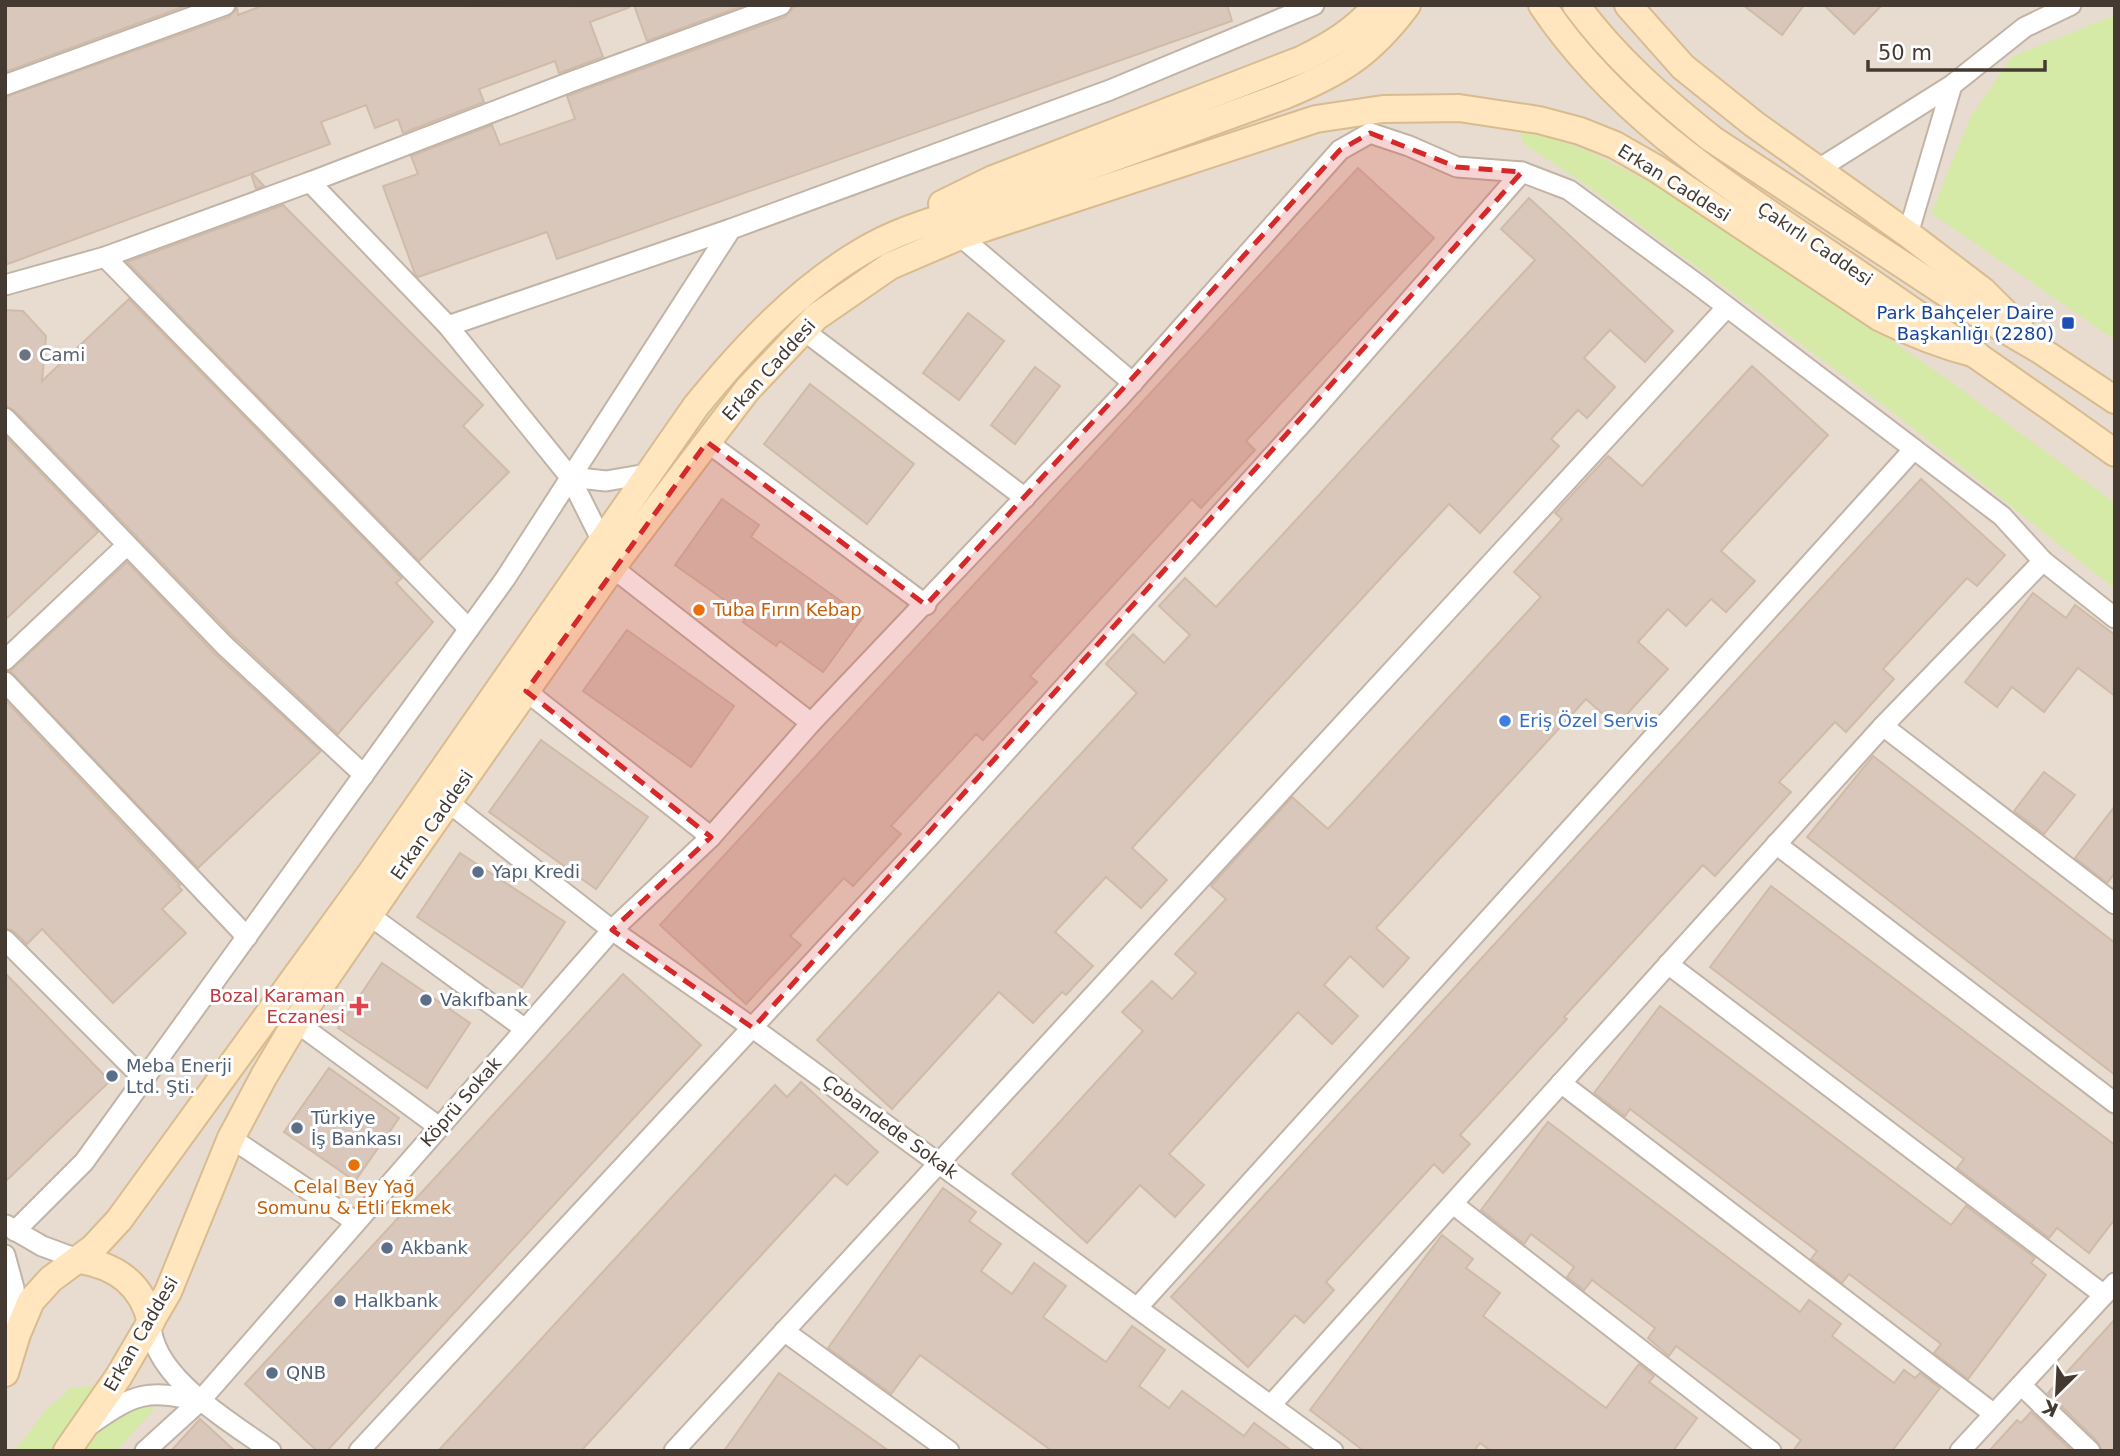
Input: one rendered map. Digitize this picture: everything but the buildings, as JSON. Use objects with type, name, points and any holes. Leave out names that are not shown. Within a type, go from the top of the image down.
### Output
[{"type":"main road","points":[[890,236],[945,202],[993,179],[1303,60],[1335,43],[1359,25],[1377,5]]},
{"type":"main road","name":"Erkan Caddesi","points":[[5,1373],[31,1301],[51,1279],[80,1260],[119,1220],[371,873],[647,474],[717,380],[781,314],[844,264],[890,236],[1004,197],[1323,79],[1358,58],[1387,31],[1407,5]]},
{"type":"main road","name":"Çakırlı Caddesi","points":[[1542,5],[1555,24],[1623,100],[1695,162],[1976,354],[2115,453]]},
{"type":"main road","name":"Çakırlı Caddesi","points":[[1576,5],[1607,45],[1712,139],[2114,400]]},
{"type":"main road","points":[[1628,5],[1683,67],[1817,170],[1983,291],[2040,350]]},
{"type":"main road","name":"Erkan Caddesi","points":[[74,1441],[119,1376],[151,1322],[180,1265],[231,1138],[248,1104],[296,1021],[369,915],[612,568],[747,390],[816,317],[890,265],[960,236],[1316,120],[1350,113],[1418,107],[1460,108],[1539,120],[1580,131],[1615,145],[1657,169],[1879,317],[1942,346],[1976,354]]},
{"type":"main road","points":[[2092,437],[2115,472]]},
{"type":"main road","points":[[80,1260],[107,1267],[127,1279],[143,1298],[151,1322]]},
{"type":"street","points":[[5,85],[225,5]]},
{"type":"street","points":[[5,285],[105,257],[780,5]]},
{"type":"street","points":[[447,326],[731,229],[1110,90],[1314,5]]},
{"type":"street","points":[[1817,170],[1952,85],[2025,27],[2071,5]]},
{"type":"street","points":[[1908,234],[1952,85]]},
{"type":"street","name":"Köprü Sokak","points":[[145,1451],[200,1401],[612,929],[711,837],[811,723],[926,605],[1133,383],[1340,150],[1370,132],[1457,167],[1522,172]]},
{"type":"street","points":[[359,1451],[940,826],[1297,429],[1522,172],[1569,190],[1727,307],[2002,516],[2043,561],[2115,618]]},
{"type":"street","points":[[310,181],[447,326],[570,477],[602,541]]},
{"type":"street","points":[[80,1260],[42,1246],[10,1228],[84,1163],[505,579],[731,229]]},
{"type":"street","points":[[960,236],[1133,383]]},
{"type":"street","points":[[105,257],[469,629]]},
{"type":"street","points":[[677,1450],[1727,307]]},
{"type":"street","points":[[803,330],[1025,498]]},
{"type":"street","points":[[5,418],[224,645],[364,775]]},
{"type":"street","points":[[707,442],[926,605]]},
{"type":"street","points":[[1138,1308],[1914,449]]},
{"type":"street","points":[[570,477],[606,481],[647,474]]},
{"type":"street","points":[[5,660],[127,545]]},
{"type":"street","points":[[1271,1405],[1883,726],[2043,561]]},
{"type":"street","points":[[612,568],[811,723]]},
{"type":"street","points":[[5,682],[247,937]]},
{"type":"street","points":[[526,691],[711,837]]},
{"type":"street","points":[[1883,726],[2115,905]]},
{"type":"street","name":"Çobandede Sokak","points":[[448,802],[612,929],[753,1028],[1333,1451]]},
{"type":"street","points":[[1776,844],[2115,1102]]},
{"type":"street","points":[[369,915],[525,1029]]},
{"type":"street","points":[[5,940],[144,1079]]},
{"type":"street","points":[[1668,964],[2109,1289],[1959,1451]]},
{"type":"street","points":[[296,1021],[439,1127]]},
{"type":"street","points":[[1561,1083],[1994,1414]]},
{"type":"street","points":[[231,1138],[356,1222]]},
{"type":"street","points":[[1452,1204],[1771,1451]]},
{"type":"street","points":[[5,1255],[14,1288],[17,1334]]},
{"type":"street","points":[[151,1322],[156,1352],[200,1401],[271,1451]]},
{"type":"street","points":[[784,1332],[949,1451]]},
{"type":"street","points":[[2021,1385],[2090,1451]]},
{"type":"street","points":[[74,1441],[118,1405],[144,1395],[166,1395],[200,1401]]},
{"type":"highlighted area","points":[[1370,133],[1457,167],[1522,172],[753,1028],[612,930],[711,837],[526,691],[707,442],[926,605],[1340,150]]},
{"type":"shaded area","points":[[5,5],[2115,5],[2115,1451],[5,1451]]},
{"type":"green space","points":[[2115,15],[2115,340],[1931,213],[1971,116],[2012,57]]},
{"type":"green space","points":[[1519,130],[1545,135],[1590,152],[1709,212],[1958,387],[2112,501],[2115,504],[2115,589],[1894,413],[1582,182],[1524,144]]},
{"type":"green space","points":[[121,1383],[154,1409],[116,1451],[15,1451],[45,1411],[71,1388]]},
{"type":"place","name":"Park Bahçeler Dai̇re Başkanlığı (2280)","points":[[2068,323]]},
{"type":"place","name":"Cami","points":[[25,355]]},
{"type":"place","name":"Tuba Fırın Kebap","points":[[699,610]]},
{"type":"place","name":"Eriş Özel Servis","points":[[1505,721]]},
{"type":"place","name":"Yapı Kredi","points":[[478,872]]},
{"type":"place","name":"Vakıfbank","points":[[426,1000]]},
{"type":"place","name":"Bozal Karaman Eczanesi","points":[[359,1006]]},
{"type":"place","name":"Meba Enerji Ltd. Şti.","points":[[112,1076]]},
{"type":"place","name":"Türkiye İş Bankası","points":[[297,1128]]},
{"type":"place","name":"Celal Bey Yağ Somunu & Etli Ekmek","points":[[354,1165]]},
{"type":"place","name":"Akbank","points":[[387,1248]]},
{"type":"place","name":"Halkbank","points":[[340,1301]]},
{"type":"place","name":"QNB","points":[[272,1373]]}]
